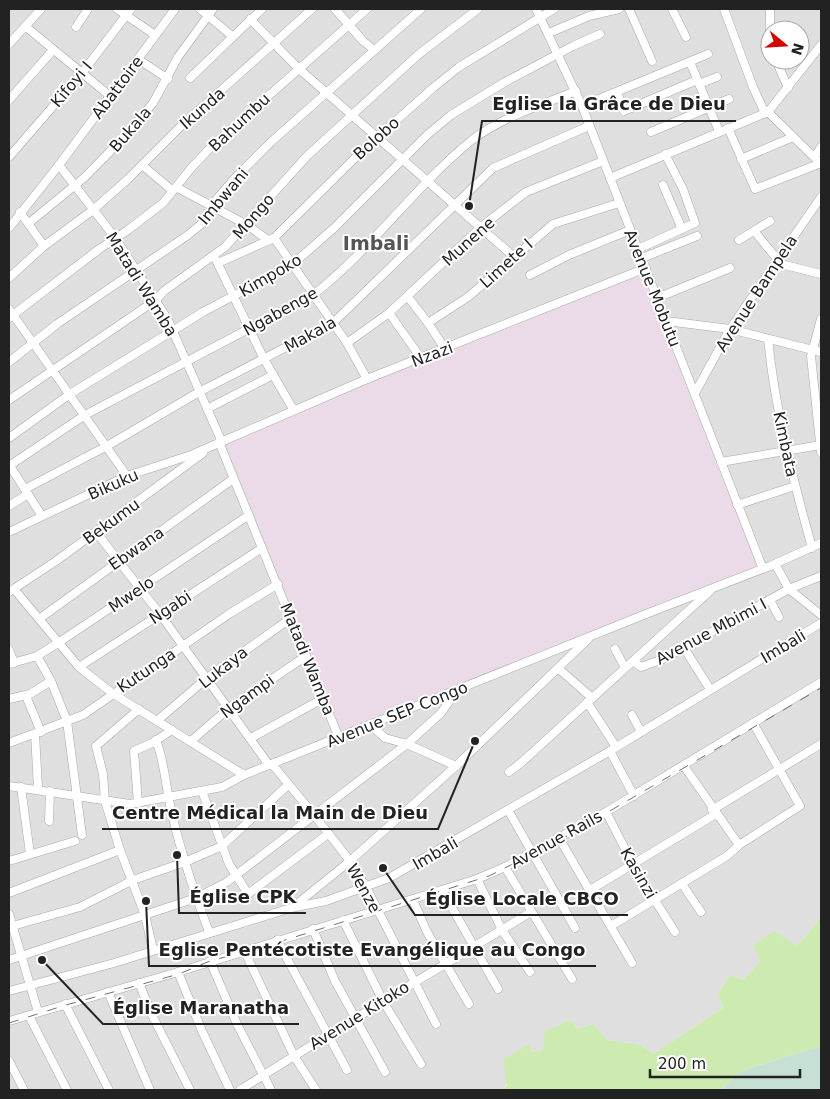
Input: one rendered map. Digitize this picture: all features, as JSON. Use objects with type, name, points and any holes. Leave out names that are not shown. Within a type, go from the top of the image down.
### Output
[{"type":"street","points":[[9,44],[41,9]]},
{"type":"street","points":[[76,26],[88,9]]},
{"type":"street","points":[[117,9],[128,12],[155,35]]},
{"type":"street","name":"Abattoire","points":[[9,228],[59,165],[175,9]]},
{"type":"street","points":[[200,9],[210,12],[232,36]]},
{"type":"street","points":[[190,78],[262,9]]},
{"type":"street","name":"Ikunda","points":[[9,278],[44,246],[93,210],[142,166],[181,126],[312,9]]},
{"type":"street","points":[[335,9],[350,23],[363,41],[373,49]]},
{"type":"street","name":"Bahumbu","points":[[10,313],[116,239],[163,203],[214,144],[367,9]]},
{"type":"street","name":"Imbwani","points":[[9,362],[33,342],[205,221],[212,207],[234,179],[373,49],[421,9]]},
{"type":"street","name":"Mongo","points":[[9,400],[156,300],[164,291],[216,259],[288,176],[418,54],[478,9]]},
{"type":"street","name":"Avenue Mobutu","points":[[536,9],[576,91],[763,569]]},
{"type":"street","name":"Bolobo","points":[[216,259],[271,239],[378,137],[459,67],[554,9]]},
{"type":"street","points":[[549,33],[596,13],[619,9]]},
{"type":"street","points":[[629,9],[652,61]]},
{"type":"street","points":[[672,9],[686,37]]},
{"type":"street","points":[[724,9],[767,112],[815,156],[821,164],[755,189],[728,128]]},
{"type":"street","name":"Kifoyi I","points":[[9,157],[82,73],[128,12]]},
{"type":"street","name":"Bukala","points":[[29,223],[75,185],[126,135],[153,103],[178,58],[210,12]]},
{"type":"street","points":[[250,20],[298,68],[327,91],[513,256]]},
{"type":"street","points":[[25,26],[110,96]]},
{"type":"street","name":"Kimpoko","points":[[9,438],[70,394],[233,296],[293,264],[334,228],[440,124],[476,98],[560,55],[573,46],[600,34]]},
{"type":"street","points":[[610,178],[767,112],[821,45]]},
{"type":"street","points":[[9,100],[53,50]]},
{"type":"street","points":[[582,106],[708,54]]},
{"type":"street","points":[[138,59],[168,79]]},
{"type":"street","points":[[690,62],[719,131]]},
{"type":"street","points":[[780,70],[788,88]]},
{"type":"street","points":[[617,92],[624,111],[717,76]]},
{"type":"street","name":"Ngabenge","points":[[9,466],[85,415],[313,295],[343,269],[452,158],[478,136],[497,125],[576,91]]},
{"type":"street","points":[[651,132],[729,99]]},
{"type":"street","name":"Makala","points":[[9,506],[27,492],[199,392],[333,323],[359,300],[455,203],[498,164],[589,126]]},
{"type":"street","points":[[741,159],[793,137]]},
{"type":"street","points":[[815,156],[821,147]]},
{"type":"street","points":[[638,249],[694,225],[696,221],[665,154]]},
{"type":"street","name":"Munene","points":[[347,343],[389,313],[482,227],[529,190],[603,161]]},
{"type":"street","name":"Matadi Wamba","points":[[59,165],[116,239],[174,331],[340,738]]},
{"type":"street","points":[[142,166],[174,189],[271,239],[293,264],[347,343],[367,379]]},
{"type":"street","points":[[663,185],[682,229]]},
{"type":"street","name":"Avenue Bampela","points":[[695,393],[730,329],[821,197]]},
{"type":"street","name":"Limete I","points":[[428,323],[468,297],[552,224],[619,203]]},
{"type":"street","points":[[20,212],[44,246]]},
{"type":"street","points":[[739,240],[770,221]]},
{"type":"street","points":[[530,274],[569,255],[630,230]]},
{"type":"street","points":[[754,231],[778,261],[821,274]]},
{"type":"street","points":[[642,258],[697,236]]},
{"type":"street","points":[[216,259],[264,359],[292,409]]},
{"type":"street","name":"Nzazi","points":[[220,441],[292,409],[445,350],[646,268]]},
{"type":"street","points":[[657,298],[730,268]]},
{"type":"street","points":[[408,297],[428,323],[445,350]]},
{"type":"street","points":[[10,313],[33,342],[127,476]]},
{"type":"street","points":[[389,313],[421,358]]},
{"type":"street","points":[[721,462],[821,447],[813,385],[812,351],[821,319]]},
{"type":"street","points":[[666,321],[730,329],[821,352]]},
{"type":"street","name":"Kimbata","points":[[768,339],[772,375],[787,451],[812,548]]},
{"type":"street","points":[[207,409],[273,375]]},
{"type":"street","name":"Bikuku","points":[[9,532],[127,476],[210,447],[220,441]]},
{"type":"street","name":"Bekumu","points":[[11,591],[96,532],[210,447]]},
{"type":"street","points":[[9,466],[42,516]]},
{"type":"street","name":"Ebwana","points":[[39,619],[118,560],[233,479]]},
{"type":"street","points":[[737,505],[795,486]]},
{"type":"street","name":"Mwelo","points":[[12,664],[37,656],[58,643],[249,515]]},
{"type":"street","name":"Wenze","points":[[96,532],[160,614],[270,765],[314,814],[350,861],[366,887],[436,1024]]},
{"type":"street","name":"Avenue SEP Congo","points":[[9,786],[38,788],[130,804],[169,799],[224,786],[244,775],[763,569],[821,543]]},
{"type":"street","name":"Ngabi","points":[[79,667],[262,548]]},
{"type":"street","points":[[775,564],[789,589],[820,610]]},
{"type":"street","name":"Avenue Mbimi I","points":[[633,660],[641,667],[684,648],[789,589],[821,576]]},
{"type":"street","name":"Kutunga","points":[[9,742],[83,715],[183,645],[278,584]]},
{"type":"street","points":[[509,772],[712,588]]},
{"type":"street","points":[[11,591],[39,619],[79,667],[112,693],[244,775]]},
{"type":"street","points":[[770,600],[779,617]]},
{"type":"street","name":"Lukaya","points":[[158,720],[206,678],[291,618]]},
{"type":"street","name":"Imbali","points":[[9,991],[114,963],[291,908],[326,901],[366,887],[417,864],[613,749],[821,623]]},
{"type":"street","points":[[291,908],[350,861],[456,766],[560,669],[590,637]]},
{"type":"street","points":[[684,648],[710,689]]},
{"type":"street","points":[[615,649],[625,668]]},
{"type":"street","points":[[9,650],[12,664]]},
{"type":"street","points":[[37,656],[51,681],[67,721],[82,835]]},
{"type":"street","name":"Ngampi","points":[[190,741],[228,709],[306,656]]},
{"type":"street","points":[[560,669],[589,700],[634,796]]},
{"type":"street","points":[[9,699],[26,696],[51,681]]},
{"type":"street","name":"Avenue Rails","points":[[9,1021],[178,972],[477,879],[504,867],[634,796],[821,682]]},
{"type":"street","points":[[9,960],[196,898],[237,877],[314,814],[407,744],[440,712],[456,690]]},
{"type":"street","points":[[26,696],[38,733],[38,788]]},
{"type":"street","points":[[251,738],[324,698]]},
{"type":"street","points":[[139,709],[97,744],[106,800],[120,850],[145,915],[153,950]]},
{"type":"street","points":[[632,715],[640,732]]},
{"type":"street","points":[[611,926],[727,856],[739,845],[800,806],[753,723]]},
{"type":"street","points":[[370,725],[385,738],[407,744],[456,766]]},
{"type":"street","points":[[138,803],[134,751],[172,730]]},
{"type":"street","points":[[156,740],[164,763],[169,799],[185,862],[209,932]]},
{"type":"street","points":[[590,890],[821,744]]},
{"type":"street","points":[[684,766],[714,812],[739,845]]},
{"type":"street","points":[[11,927],[80,907],[133,880],[185,862],[222,846],[288,785]]},
{"type":"street","points":[[21,787],[30,854]]},
{"type":"street","points":[[49,821],[50,791]]},
{"type":"street","points":[[202,791],[222,846],[247,893],[250,893],[328,834]]},
{"type":"street","points":[[508,810],[575,928]]},
{"type":"street","name":"Kasinzi","points":[[606,812],[632,863],[675,932]]},
{"type":"street","points":[[558,838],[632,962]]},
{"type":"street","points":[[9,862],[75,841]]},
{"type":"street","points":[[9,893],[120,850]]},
{"type":"street","points":[[504,867],[572,979]]},
{"type":"street","points":[[477,879],[502,930],[530,972]]},
{"type":"street","points":[[682,884],[701,912]]},
{"type":"street","points":[[442,890],[457,920],[476,947],[498,989]]},
{"type":"street","points":[[413,900],[427,932],[469,1004]]},
{"type":"street","name":"Avenue Kitoko","points":[[240,1090],[327,1034],[414,981],[476,947],[531,912]]},
{"type":"street","points":[[9,914],[11,927],[22,956],[38,1012]]},
{"type":"street","points":[[343,920],[383,1000],[421,1064]]},
{"type":"street","points":[[313,929],[335,981],[385,1072]]},
{"type":"street","points":[[277,940],[347,1070]]},
{"type":"street","points":[[244,950],[294,1056],[314,1089]]},
{"type":"street","points":[[210,961],[237,1024],[271,1090]]},
{"type":"street","points":[[178,972],[202,1031],[230,1090]]},
{"type":"street","points":[[139,983],[190,1090]]},
{"type":"street","points":[[108,992],[150,1090]]},
{"type":"street","points":[[65,1004],[109,1090]]},
{"type":"street","points":[[29,1016],[67,1090]]},
{"type":"street","points":[[9,1061],[24,1090]]},
{"type":"shaded area","points":[[9,9],[821,9],[821,918],[797,946],[754,946],[760,961],[743,980],[730,975],[718,994],[723,1008],[653,1054],[641,1045],[608,1040],[593,1024],[577,1029],[570,1020],[543,1050],[532,1052],[529,1045],[503,1090],[9,1090]]},
{"type":"shaded area","points":[[642,274],[759,566],[343,735],[226,442]]},
{"type":"green space","points":[[821,918],[821,1046],[741,1071],[722,1090],[503,1090],[507,1085],[503,1060],[529,1044],[532,1052],[543,1050],[545,1031],[571,1020],[577,1029],[593,1024],[608,1040],[641,1045],[653,1054],[723,1008],[718,994],[730,975],[743,980],[760,961],[753,946],[774,931],[797,946]]},
{"type":"green space","points":[[821,1046],[821,1090],[722,1090],[741,1071]]},
{"type":"railway","points":[[9,1023],[66,1005],[179,974],[210,961],[263,947],[489,876],[560,840],[821,688]]},
{"type":"place","name":"Eglise la Grâce de Dieu","points":[[469,206]]},
{"type":"place","name":"Centre Médical la Main de Dieu","points":[[475,741]]},
{"type":"place","name":"Église CPK","points":[[177,855]]},
{"type":"place","name":"Église Locale CBCO","points":[[383,868]]},
{"type":"place","name":"Eglise Pentécotiste Evangélique au Congo","points":[[146,901]]},
{"type":"place","name":"Église Maranatha","points":[[42,960]]},
{"type":"district","name":"Imbali","points":[[376,243]]}]
